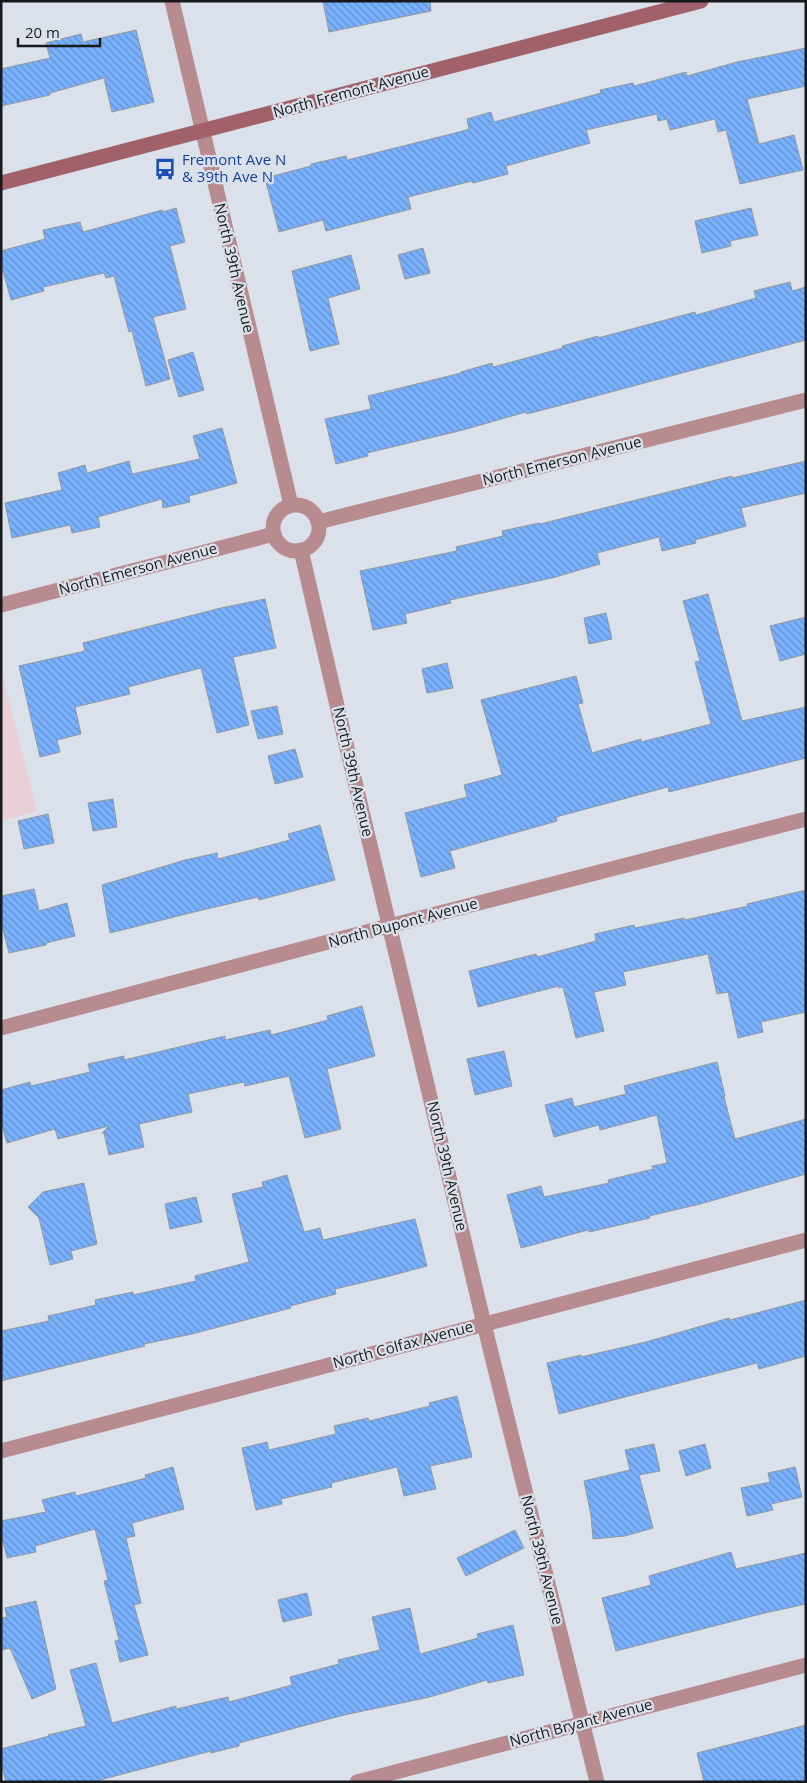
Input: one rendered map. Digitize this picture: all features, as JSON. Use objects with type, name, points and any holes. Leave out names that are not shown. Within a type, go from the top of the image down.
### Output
[{"type":"street","name":"North 39th Avenue","points":[[172,1],[291,505]]},
{"type":"street","name":"North Fremont Avenue","points":[[1,183],[701,1]]},
{"type":"street","name":"North Emerson Avenue","points":[[318,522],[806,400]]},
{"type":"street","points":[[291,505],[309,508],[314,512],[318,522],[319,529],[315,540],[301,550],[285,548],[279,543],[274,534],[274,522],[277,515],[282,509],[291,505]]},
{"type":"street","name":"North Emerson Avenue","points":[[1,605],[274,534]]},
{"type":"street","name":"North 39th Avenue","points":[[301,550],[484,1324],[597,1782]]},
{"type":"street","name":"North Dupont Avenue","points":[[1,1028],[806,819]]},
{"type":"street","name":"North Colfax Avenue","points":[[1,1451],[806,1240]]},
{"type":"street","name":"North Bryant Avenue","points":[[356,1782],[806,1665]]},
{"type":"shaded area","points":[[1,669],[37,811],[1,821]]},
{"type":"building","points":[[323,1],[430,1],[431,11],[329,32]]},
{"type":"building","points":[[136,30],[154,102],[112,112],[104,78],[50,93],[50,95],[1,106],[1,69],[50,58],[46,43],[81,34],[83,42]]},
{"type":"building","points":[[806,48],[806,86],[747,99],[759,144],[794,135],[803,170],[740,184],[726,130],[718,132],[715,119],[670,130],[667,119],[658,121],[657,114],[586,130],[590,143],[506,166],[508,174],[408,197],[411,209],[326,231],[323,220],[279,232],[265,178],[311,166],[311,164],[346,156],[347,160],[459,132],[469,129],[467,119],[491,112],[494,122],[601,93],[600,90],[633,83],[634,86],[686,72],[687,76],[737,62]]},
{"type":"building","points":[[176,208],[185,242],[170,246],[186,309],[153,317],[170,379],[146,386],[132,331],[129,332],[114,276],[106,278],[104,273],[43,287],[44,291],[11,300],[1,264],[1,251],[45,239],[43,230],[80,222],[83,232],[162,210],[163,212]]},
{"type":"building","points":[[751,208],[758,235],[730,241],[731,246],[702,253],[695,221]]},
{"type":"building","points":[[423,248],[430,273],[405,279],[398,255]]},
{"type":"building","points":[[351,255],[360,289],[328,298],[339,344],[310,351],[292,271]]},
{"type":"building","points":[[790,282],[792,291],[806,287],[806,340],[527,414],[526,412],[463,430],[367,453],[368,456],[336,464],[325,419],[371,409],[368,396],[461,373],[492,363],[493,367],[563,348],[562,346],[598,336],[598,338],[695,312],[696,315],[756,298],[754,291]]},
{"type":"building","points":[[193,352],[204,390],[179,397],[168,360]]},
{"type":"building","points":[[222,428],[237,483],[189,496],[190,502],[163,508],[162,499],[98,517],[100,527],[72,533],[70,525],[12,538],[5,503],[62,490],[58,473],[85,465],[87,473],[129,461],[132,474],[200,459],[193,436]]},
{"type":"building","points":[[806,461],[806,493],[741,508],[746,526],[695,540],[696,543],[662,551],[659,537],[597,553],[600,564],[552,578],[450,600],[451,603],[405,614],[407,623],[373,630],[360,571],[457,551],[456,547],[503,536],[502,531],[540,524],[732,476],[732,478]]},
{"type":"building","points":[[708,594],[742,721],[806,707],[806,758],[669,792],[668,787],[556,817],[557,821],[450,851],[455,868],[421,877],[405,813],[467,797],[464,785],[502,775],[481,700],[576,676],[583,703],[578,704],[592,753],[641,739],[641,742],[711,724],[695,662],[700,661],[683,601]]},
{"type":"building","points":[[265,599],[276,648],[233,657],[249,725],[217,733],[201,668],[128,687],[130,694],[75,707],[81,734],[57,740],[60,752],[40,757],[19,666],[85,651],[83,643],[221,608]]},
{"type":"building","points":[[606,613],[612,639],[589,644],[584,618]]},
{"type":"building","points":[[806,617],[806,654],[780,661],[770,626]]},
{"type":"building","points":[[447,663],[453,688],[427,693],[422,669]]},
{"type":"building","points":[[277,706],[283,734],[258,739],[251,711]]},
{"type":"building","points":[[295,749],[303,777],[275,784],[268,756]]},
{"type":"building","points":[[113,799],[117,827],[93,831],[88,803]]},
{"type":"building","points":[[48,814],[54,843],[24,849],[18,821]]},
{"type":"building","points":[[320,825],[335,880],[259,900],[258,897],[110,933],[102,885],[185,860],[217,853],[218,859],[290,840],[288,834]]},
{"type":"building","points":[[34,889],[39,911],[67,903],[75,936],[9,953],[1,922],[1,896]]},
{"type":"building","points":[[806,890],[806,1012],[761,1022],[763,1032],[738,1038],[728,992],[717,994],[708,954],[623,972],[626,985],[594,992],[604,1031],[576,1038],[563,987],[559,988],[559,986],[478,1007],[469,971],[536,954],[537,957],[596,941],[595,934],[634,925],[635,928],[684,918],[685,920],[748,906],[747,904]]},
{"type":"building","points":[[362,1006],[375,1056],[327,1069],[341,1129],[305,1138],[289,1076],[245,1086],[244,1082],[188,1094],[192,1112],[139,1124],[144,1147],[109,1155],[104,1133],[102,1133],[109,1126],[58,1139],[55,1129],[7,1143],[1,1122],[1,1090],[30,1082],[31,1086],[90,1072],[88,1064],[124,1056],[124,1060],[225,1036],[225,1040],[270,1030],[271,1035],[328,1020],[327,1016]]},
{"type":"building","points":[[504,1051],[512,1086],[475,1095],[467,1059]]},
{"type":"building","points":[[717,1062],[735,1139],[806,1119],[806,1174],[700,1204],[649,1216],[650,1218],[589,1232],[588,1230],[521,1248],[507,1195],[541,1186],[544,1197],[609,1183],[608,1180],[653,1169],[652,1166],[667,1163],[657,1115],[600,1130],[599,1125],[554,1137],[545,1105],[572,1098],[574,1107],[626,1094],[624,1086]]},
{"type":"building","points":[[287,1175],[304,1232],[320,1228],[323,1240],[415,1219],[427,1266],[335,1289],[336,1294],[290,1306],[291,1308],[1,1381],[1,1331],[49,1321],[48,1316],[96,1305],[95,1300],[133,1292],[133,1295],[196,1281],[195,1276],[249,1262],[232,1194],[263,1187],[262,1182]]},
{"type":"building","points":[[84,1183],[97,1244],[71,1251],[73,1259],[50,1265],[39,1218],[28,1207],[43,1192]]},
{"type":"building","points":[[196,1197],[202,1222],[170,1229],[165,1204]]},
{"type":"building","points":[[806,1300],[806,1356],[759,1369],[757,1363],[559,1414],[547,1363],[646,1342],[729,1318],[730,1320]]},
{"type":"building","points":[[457,1396],[472,1457],[430,1466],[436,1489],[404,1496],[397,1467],[331,1483],[332,1487],[281,1499],[282,1504],[256,1510],[242,1448],[267,1442],[269,1450],[336,1434],[334,1426],[368,1418],[369,1421],[430,1406],[429,1403]]},
{"type":"building","points":[[654,1444],[660,1471],[639,1475],[653,1528],[625,1536],[593,1539],[591,1515],[584,1481],[630,1470],[625,1450]]},
{"type":"building","points":[[705,1444],[711,1468],[686,1476],[679,1451]]},
{"type":"building","points":[[173,1467],[184,1509],[132,1523],[135,1536],[126,1538],[141,1603],[134,1605],[148,1655],[120,1662],[115,1641],[119,1640],[104,1581],[108,1580],[95,1529],[35,1546],[36,1552],[7,1558],[1,1533],[1,1521],[46,1512],[42,1500],[75,1492],[76,1496],[146,1478],[145,1475]]},
{"type":"building","points":[[795,1467],[802,1497],[771,1504],[773,1510],[747,1516],[741,1488],[770,1482],[768,1473]]},
{"type":"building","points":[[515,1530],[524,1548],[466,1576],[457,1558]]},
{"type":"building","points":[[731,1552],[736,1569],[806,1553],[806,1604],[616,1651],[602,1598],[651,1585],[649,1576]]},
{"type":"building","points":[[307,1593],[312,1615],[283,1622],[278,1600]]},
{"type":"building","points":[[36,1601],[56,1689],[32,1699],[10,1648],[1,1650],[1,1618],[7,1617],[5,1608]]},
{"type":"building","points":[[410,1608],[420,1654],[478,1638],[477,1634],[513,1625],[524,1675],[488,1683],[487,1680],[430,1697],[344,1715],[239,1743],[239,1746],[211,1753],[211,1751],[92,1782],[6,1782],[1,1764],[1,1749],[86,1726],[70,1670],[96,1663],[112,1723],[176,1706],[176,1709],[228,1697],[229,1702],[292,1685],[290,1677],[339,1664],[338,1660],[380,1650],[372,1617]]},
{"type":"building","points":[[806,1725],[806,1782],[704,1782],[697,1753]]},
{"type":"place","name":"Fremont Ave N & 39th Ave N","points":[[165,169]]}]
